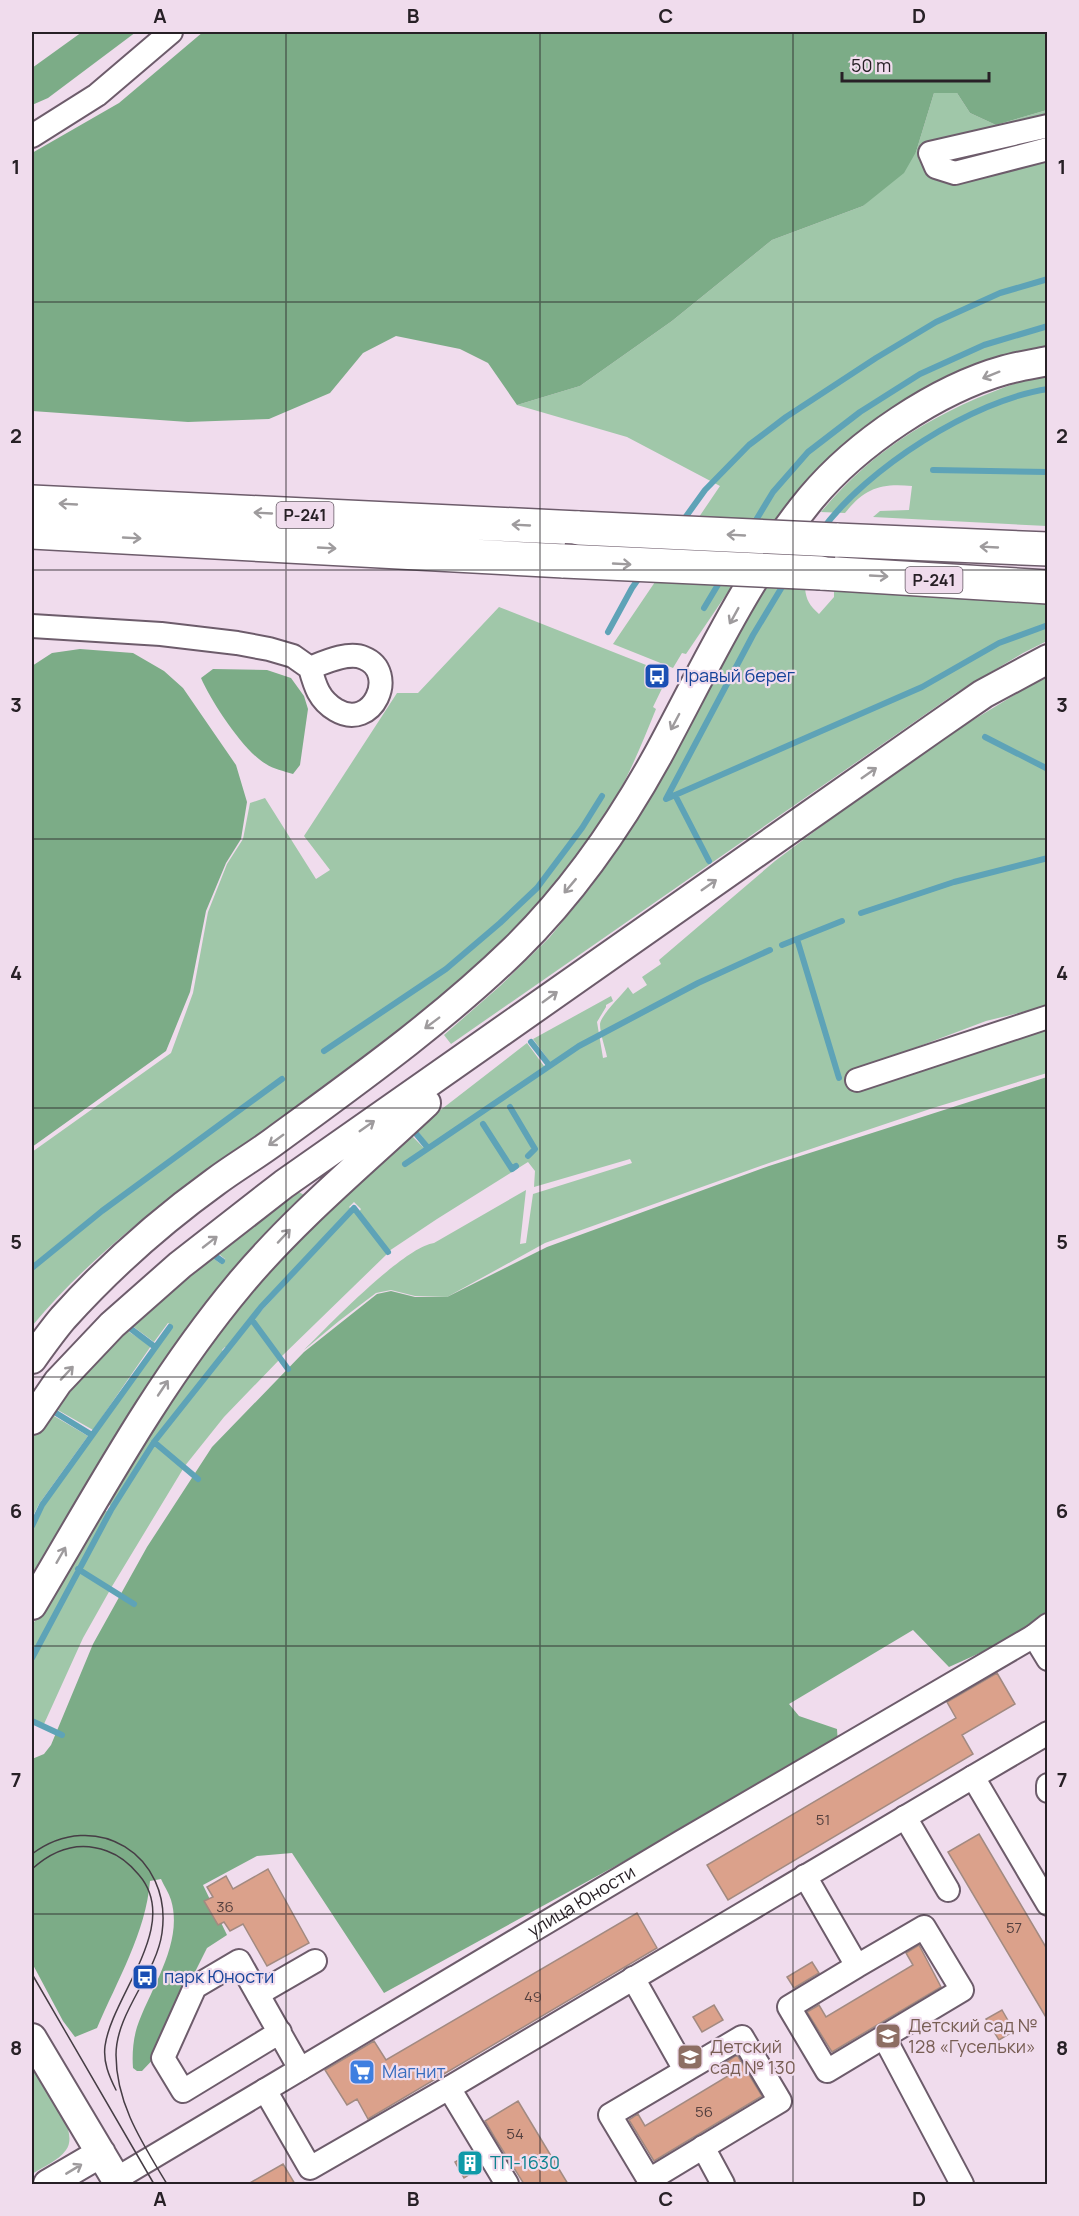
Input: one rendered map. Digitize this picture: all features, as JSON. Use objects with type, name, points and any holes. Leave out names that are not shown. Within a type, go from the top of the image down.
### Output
[{"type":"highway","name":"Р-241","points":[[32,502],[1047,549]]},
{"type":"highway","name":"Р-241","points":[[32,532],[1047,587]]},
{"type":"main road","points":[[32,1359],[62,1320],[110,1271],[161,1225],[214,1182],[273,1143],[441,1016],[517,947],[574,883],[613,830],[656,759],[752,583],[812,497],[845,462],[900,420],[952,392],[1002,371],[1047,361]]},
{"type":"main road","points":[[32,1420],[58,1382],[111,1325],[180,1265],[284,1184],[983,694],[1047,659]]},
{"type":"main road","points":[[32,1605],[140,1422],[181,1361],[240,1284],[295,1224],[502,1031]]},
{"type":"main road","points":[[32,2021],[82,2121]]},
{"type":"main road","points":[[32,2038],[117,2182]]},
{"type":"main road","points":[[48,2184],[101,2153]]},
{"type":"street","points":[[32,136],[97,95],[171,32]]},
{"type":"street","points":[[1047,126],[930,153],[936,167],[955,173],[1047,149]]},
{"type":"street","points":[[32,626],[161,634],[237,643],[293,656],[310,668]]},
{"type":"street","points":[[857,1080],[1047,1017]]},
{"type":"street","points":[[1041,1630],[1047,1659]]},
{"type":"street","name":"улица Юности","points":[[117,2182],[300,2069],[1041,1630]]},
{"type":"street","points":[[265,2090],[315,2176],[449,2088],[1047,1733]]},
{"type":"street","points":[[973,1777],[1047,1904]]},
{"type":"street","points":[[1047,1785],[1047,1791]]},
{"type":"street","points":[[905,1817],[948,1890]]},
{"type":"street","points":[[805,1876],[857,1966]]},
{"type":"street","points":[[924,1927],[962,1990],[827,2071],[789,2007],[857,1966],[924,1927]]},
{"type":"street","points":[[258,1994],[315,1960]]},
{"type":"street","points":[[280,2032],[183,2091],[163,2058],[195,1987],[239,1961],[280,2032],[300,2069]]},
{"type":"street","points":[[633,1978],[685,2070]]},
{"type":"street","points":[[742,2037],[780,2101],[649,2180],[610,2115],[685,2070],[742,2037]]},
{"type":"street","points":[[884,2037],[962,2184]]},
{"type":"street","points":[[449,2088],[507,2184]]},
{"type":"street","points":[[703,2147],[723,2184]]},
{"type":"green space","points":[[82,32],[136,32],[48,98],[32,105],[32,68]]},
{"type":"green space","points":[[203,32],[1047,32],[1047,110],[996,125],[970,113],[957,93],[934,93],[916,152],[904,173],[863,206],[772,240],[672,321],[580,386],[517,405],[488,363],[460,349],[396,336],[363,353],[330,393],[269,419],[188,422],[32,411],[32,153],[119,103]]},
{"type":"green space","points":[[934,93],[957,93],[970,113],[996,125],[1047,110],[1047,346],[983,365],[812,478],[784,509],[686,654],[682,653],[673,668],[613,644],[720,486],[627,437],[517,405],[580,386],[672,321],[772,240],[863,206],[916,152]]},
{"type":"green space","points":[[1047,373],[1047,526],[873,517],[880,511],[909,510],[912,486],[901,485],[874,489],[860,498],[845,513],[821,512],[869,463],[923,425],[983,396]]},
{"type":"green space","points":[[763,586],[805,588],[809,602],[819,614],[834,597],[834,589],[1047,600],[1047,641],[956,693],[451,1044],[444,1035],[500,986],[549,938],[591,887],[624,837]]},
{"type":"green space","points":[[499,607],[669,674],[653,707],[656,709],[636,757],[612,804],[576,857],[536,906],[492,952],[446,994],[346,1074],[145,1217],[80,1275],[32,1326],[32,1152],[171,1053],[193,993],[208,912],[227,864],[243,839],[250,803],[265,798],[316,879],[330,870],[304,836],[397,693],[418,693]]},
{"type":"green space","points":[[80,649],[133,653],[164,671],[183,688],[236,765],[247,802],[241,839],[226,863],[206,911],[190,992],[166,1051],[32,1147],[32,666],[52,653]]},
{"type":"green space","points":[[213,669],[267,670],[291,678],[304,696],[308,709],[300,765],[293,774],[266,764],[238,738],[201,678]]},
{"type":"green space","points":[[1047,678],[1047,1006],[986,1021],[848,1073],[846,1079],[853,1089],[1047,1026],[1047,1073],[933,1108],[769,1163],[545,1243],[447,1297],[415,1296],[391,1290],[376,1293],[304,1350],[386,1272],[421,1248],[434,1243],[526,1190],[520,1244],[526,1243],[533,1194],[632,1163],[630,1159],[534,1187],[535,1171],[528,1162],[389,1251],[354,1202],[349,1207],[351,1209],[260,1306],[228,1347],[222,1350],[224,1352],[153,1440],[111,1506],[103,1502],[159,1409],[283,1252],[410,1134],[423,1147],[428,1144],[416,1129],[527,1043],[544,1066],[550,1062],[533,1039],[611,996],[613,1001],[606,1005],[597,1022],[603,1058],[607,1057],[601,1032],[601,1020],[628,987],[633,994],[647,985],[642,977],[661,964],[659,960],[775,861],[895,771],[952,733],[1034,683]]},
{"type":"green space","points":[[1047,1077],[1047,1619],[1013,1638],[949,1667],[913,1630],[789,1704],[799,1716],[837,1729],[838,1744],[384,1993],[292,1853],[257,1856],[203,1885],[227,1935],[207,1948],[159,2053],[142,2071],[137,2071],[133,2068],[136,2032],[164,1965],[173,1933],[174,1916],[169,1895],[161,1879],[150,1881],[137,1938],[97,2028],[75,2037],[63,2021],[32,1963],[32,1759],[44,1754],[51,1745],[93,1644],[147,1547],[212,1447],[304,1352],[377,1294],[391,1291],[415,1297],[447,1297],[547,1247],[769,1166]]},
{"type":"green space","points":[[296,1192],[304,1195],[304,1200],[32,1584],[32,1530],[44,1506],[172,1326],[168,1323],[154,1342],[131,1325],[210,1256],[221,1264],[225,1259],[215,1251]]},
{"type":"green space","points":[[353,1211],[357,1213],[387,1254],[281,1357],[253,1320]]},
{"type":"green space","points":[[252,1322],[280,1359],[224,1417],[184,1467],[155,1442]]},
{"type":"green space","points":[[126,1330],[151,1346],[93,1430],[56,1409],[94,1363]]},
{"type":"green space","points":[[49,1416],[54,1416],[88,1436],[39,1504],[32,1518],[32,1439]]},
{"type":"green space","points":[[154,1444],[183,1469],[111,1588],[80,1568],[116,1503]]},
{"type":"green space","points":[[100,1507],[108,1512],[32,1654],[32,1626]]},
{"type":"green space","points":[[79,1571],[110,1590],[83,1638],[44,1724],[32,1719],[32,1661]]},
{"type":"green space","points":[[32,2064],[65,2119],[69,2141],[66,2150],[59,2157],[32,2174],[34,2108]]},
{"type":"building","points":[[997,1673],[1015,1704],[962,1735],[973,1754],[728,1900],[707,1865],[956,1718],[947,1702]]},
{"type":"building","points":[[979,1834],[1047,1949],[1047,2019],[948,1852]]},
{"type":"building","points":[[268,1869],[309,1943],[267,1966],[243,1924],[230,1931],[224,1922],[218,1925],[204,1901],[213,1897],[207,1887],[226,1876],[233,1889]]},
{"type":"building","points":[[637,1913],[657,1948],[368,2119],[357,2099],[347,2105],[325,2070],[374,2041],[386,2060]]},
{"type":"building","points":[[919,1945],[941,1987],[832,2052],[807,2012],[819,2005],[826,2017],[913,1965],[906,1953]]},
{"type":"building","points":[[812,1962],[819,1973],[794,1988],[787,1977]]},
{"type":"building","points":[[714,2005],[723,2020],[702,2032],[693,2017]]},
{"type":"building","points":[[1002,2010],[1014,2031],[999,2040],[986,2019]]},
{"type":"building","points":[[737,2055],[762,2096],[654,2161],[629,2120],[638,2114],[645,2126],[733,2073],[727,2062]]},
{"type":"building","points":[[518,2101],[568,2184],[524,2184],[495,2138],[485,2121]]},
{"type":"building","name":"ТП-1630","points":[[472,2152],[481,2167],[464,2178],[455,2162]]},
{"type":"building","points":[[283,2164],[295,2184],[248,2184]]},
{"type":"waterway","points":[[682,522],[705,490],[749,445],[786,417],[936,322],[1000,293],[1048,279]]},
{"type":"waterway","points":[[753,525],[773,492],[808,452],[860,412],[920,374],[984,345],[1048,326]]},
{"type":"waterway","points":[[822,530],[841,507],[865,484],[893,461],[923,441],[987,407],[1048,389]]},
{"type":"waterway","points":[[933,470],[1048,472]]},
{"type":"waterway","points":[[608,632],[641,575]]},
{"type":"waterway","points":[[704,608],[722,578]]},
{"type":"waterway","points":[[785,582],[753,635],[666,799],[922,687],[999,643],[1048,625]]},
{"type":"waterway","points":[[985,737],[1048,769]]},
{"type":"waterway","points":[[675,795],[709,861]]},
{"type":"waterway","points":[[324,1051],[446,969],[500,923],[537,888],[582,828],[602,796]]},
{"type":"waterway","points":[[861,913],[954,882],[1048,858]]},
{"type":"waterway","points":[[782,945],[842,921]]},
{"type":"waterway","points":[[797,939],[839,1078]]},
{"type":"waterway","points":[[405,1164],[579,1046],[698,983],[770,950]]},
{"type":"waterway","points":[[531,1042],[549,1065]]},
{"type":"waterway","points":[[32,1268],[102,1211],[282,1079]]},
{"type":"waterway","points":[[510,1107],[535,1149],[528,1156]]},
{"type":"waterway","points":[[483,1124],[512,1169],[516,1166]]},
{"type":"waterway","points":[[413,1130],[428,1148]]},
{"type":"waterway","points":[[32,1658],[111,1510],[154,1442],[261,1307],[354,1208],[388,1252]]},
{"type":"waterway","points":[[211,1253],[222,1261]]},
{"type":"waterway","points":[[252,1320],[288,1369]]},
{"type":"waterway","points":[[32,1526],[42,1505],[170,1327]]},
{"type":"waterway","points":[[131,1329],[155,1347]]},
{"type":"waterway","points":[[56,1413],[92,1435]]},
{"type":"waterway","points":[[154,1442],[198,1479]]},
{"type":"waterway","points":[[78,1569],[134,1604]]},
{"type":"waterway","points":[[32,1721],[62,1735]]},
{"type":"tram line","points":[[32,1854],[56,1841],[80,1836],[104,1838],[125,1847],[142,1861],[155,1881],[162,1905],[162,1933],[152,1964],[122,2024],[116,2055],[117,2073],[132,2123],[167,2184]]},
{"type":"tram line","points":[[32,1869],[48,1857],[66,1849],[86,1846],[96,1848],[112,1853],[129,1864],[139,1875],[150,1895],[153,1916],[149,1938],[110,2026],[105,2046],[107,2069],[116,2090]]},
{"type":"tram line","points":[[32,1974],[154,2184]]},
{"type":"place","name":"Правый берег","points":[[657,676]]},
{"type":"place","name":"парк Юности","points":[[145,1977]]},
{"type":"place","name":"Детский сад № 128 «Гусельки»","points":[[888,2036]]},
{"type":"place","name":"Детский сад № 130","points":[[690,2057]]},
{"type":"place","name":"Магнит","points":[[362,2072]]},
{"type":"place","name":"ТП-1630","points":[[470,2163]]}]
